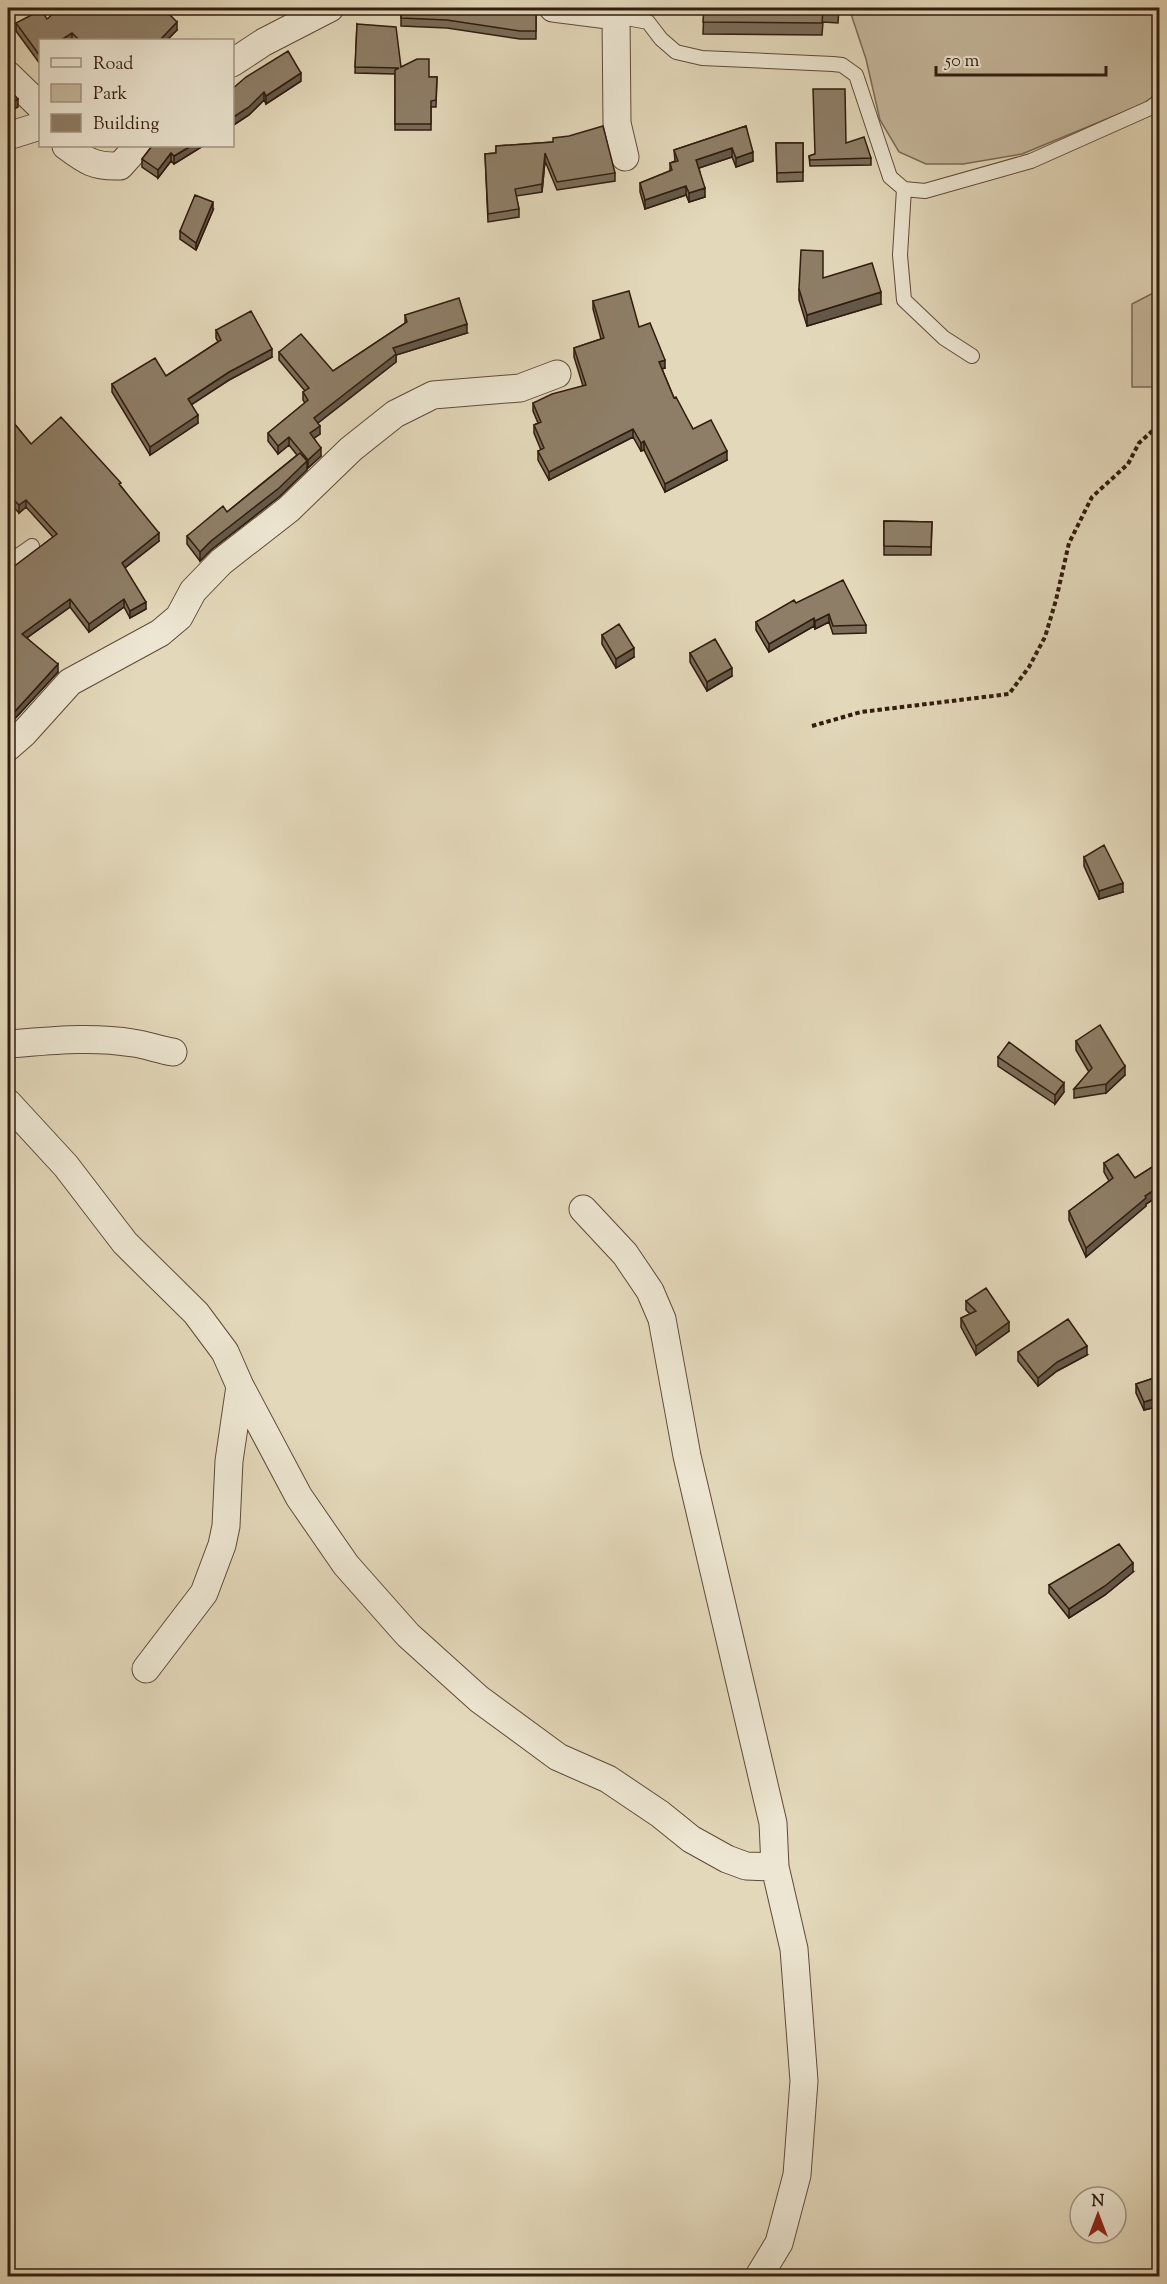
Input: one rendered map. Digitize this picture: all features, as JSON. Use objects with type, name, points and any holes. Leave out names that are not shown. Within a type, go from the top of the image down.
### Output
[{"type":"street","points":[[234,62],[264,42],[330,8]]},
{"type":"street","points":[[553,8],[616,12],[617,123],[625,157]]},
{"type":"street","points":[[8,75],[39,105]]},
{"type":"street","points":[[8,136],[39,126]]},
{"type":"street","points":[[67,147],[87,162],[105,167],[120,166],[137,147]]},
{"type":"street","points":[[8,747],[24,733],[70,682],[160,633],[179,616],[193,591],[221,562],[289,509],[351,449],[395,414],[433,396],[520,388],[557,374]]},
{"type":"street","points":[[8,1044],[86,1039],[111,1040],[173,1052]]},
{"type":"street","points":[[8,1102],[66,1166],[125,1243],[196,1313],[225,1352],[240,1386],[299,1497],[346,1565],[408,1635],[478,1699],[558,1757],[608,1779],[660,1814],[691,1839],[727,1859],[746,1866],[775,1867]]},
{"type":"street","points":[[583,1209],[625,1254],[650,1291],[662,1319],[687,1456],[773,1823],[775,1867],[794,1949],[804,2082],[797,2175],[779,2243],[759,2277]]},
{"type":"street","points":[[147,1669],[204,1593],[222,1545],[226,1526],[230,1461],[240,1386]]},
{"type":"lane","points":[[616,12],[648,22],[661,39],[676,52],[702,58],[842,65],[856,75],[890,177],[904,189],[925,191],[1031,161],[1150,108],[1160,101]]},
{"type":"lane","points":[[904,189],[900,255],[904,300],[944,338],[972,356]]},
{"type":"lane","points":[[8,562],[32,546]]},
{"type":"path","points":[[812,726],[861,712],[1009,694],[1029,667],[1045,637],[1069,543],[1092,497],[1128,464],[1139,443],[1160,424]]},
{"type":"green space","points":[[849,8],[1159,8],[1159,92],[1143,104],[1022,154],[963,164],[926,164],[899,152],[880,120],[866,59]]},
{"type":"green space","points":[[1159,290],[1159,387],[1132,387],[1132,304]]},
{"type":"building","points":[[60,8],[163,8],[177,22],[161,39],[78,39],[72,33],[63,39],[39,39],[39,55],[16,23],[41,10],[47,19]]},
{"type":"building","points":[[401,8],[536,10],[536,31],[520,31],[447,20],[401,18]]},
{"type":"building","points":[[704,8],[839,8],[838,11],[823,10],[822,23],[703,22]]},
{"type":"building","points":[[357,24],[396,27],[401,67],[417,59],[429,59],[429,77],[437,77],[436,100],[431,101],[431,124],[395,124],[395,70],[399,68],[355,67]]},
{"type":"building","points":[[288,51],[301,73],[266,96],[264,92],[249,107],[234,117],[234,87],[246,77]]},
{"type":"building","points":[[8,88],[18,99],[8,104]]},
{"type":"building","points":[[813,89],[845,89],[846,143],[864,137],[871,158],[810,160],[809,156],[815,154]]},
{"type":"building","points":[[603,126],[615,173],[557,182],[545,153],[542,184],[515,189],[519,209],[488,214],[485,154],[496,153],[496,146],[553,142],[553,138]]},
{"type":"building","points":[[746,126],[753,152],[736,158],[732,148],[696,160],[705,188],[689,193],[686,186],[645,200],[640,183],[672,170],[670,163],[678,161],[674,150]]},
{"type":"building","points":[[776,143],[803,143],[803,172],[777,173]]},
{"type":"building","points":[[151,147],[189,147],[174,156],[171,153],[158,170],[142,159]]},
{"type":"building","points":[[195,195],[213,202],[196,243],[180,231]]},
{"type":"building","points":[[801,250],[823,251],[823,278],[872,263],[881,292],[807,315],[799,289]]},
{"type":"building","points":[[629,291],[639,327],[650,323],[665,360],[659,362],[674,398],[676,397],[693,429],[711,420],[727,451],[665,484],[644,441],[641,443],[633,429],[549,472],[538,451],[544,448],[534,425],[541,422],[533,403],[552,394],[586,385],[574,348],[604,338],[593,301]]},
{"type":"building","points":[[459,298],[467,324],[393,348],[396,354],[314,418],[320,426],[310,433],[321,448],[308,460],[289,437],[278,446],[268,433],[308,400],[303,392],[309,388],[279,352],[301,334],[333,371],[407,322],[405,315]]},
{"type":"building","points":[[251,311],[272,349],[229,372],[188,399],[198,415],[150,447],[112,384],[155,358],[166,376],[221,340],[216,330]]},
{"type":"building","points":[[8,416],[31,444],[61,417],[121,483],[119,484],[159,533],[122,563],[146,602],[130,611],[124,599],[89,624],[70,599],[22,634],[58,664],[8,719],[8,643],[10,641],[8,640],[8,571],[57,534],[26,500],[19,505],[8,494]]},
{"type":"building","points":[[300,453],[307,461],[279,488],[200,552],[187,536],[223,506],[227,512]]},
{"type":"building","points":[[884,521],[932,522],[931,547],[884,546]]},
{"type":"building","points":[[843,580],[866,625],[833,626],[829,614],[815,621],[814,618],[769,644],[756,622],[794,600],[796,603]]},
{"type":"building","points":[[619,624],[634,648],[616,659],[602,635]]},
{"type":"building","points":[[715,639],[732,668],[707,682],[690,653]]},
{"type":"building","points":[[1104,845],[1123,883],[1099,891],[1084,857]]},
{"type":"building","points":[[1100,1025],[1125,1066],[1106,1084],[1074,1089],[1092,1068],[1076,1041]]},
{"type":"building","points":[[1009,1042],[1064,1083],[1055,1095],[998,1057]]},
{"type":"building","points":[[1118,1154],[1135,1178],[1160,1162],[1160,1186],[1145,1196],[1146,1198],[1086,1248],[1069,1211],[1113,1178],[1104,1163]]},
{"type":"building","points":[[986,1288],[1009,1322],[976,1346],[961,1318],[976,1311],[966,1301]]},
{"type":"building","points":[[1068,1319],[1087,1346],[1057,1362],[1038,1378],[1018,1352]]},
{"type":"building","points":[[1160,1376],[1160,1397],[1144,1402],[1136,1384]]},
{"type":"building","points":[[1119,1544],[1133,1563],[1105,1586],[1069,1609],[1049,1585]]},
{"type":"building","points":[[1160,1632],[1160,1643],[1154,1637]]}]
